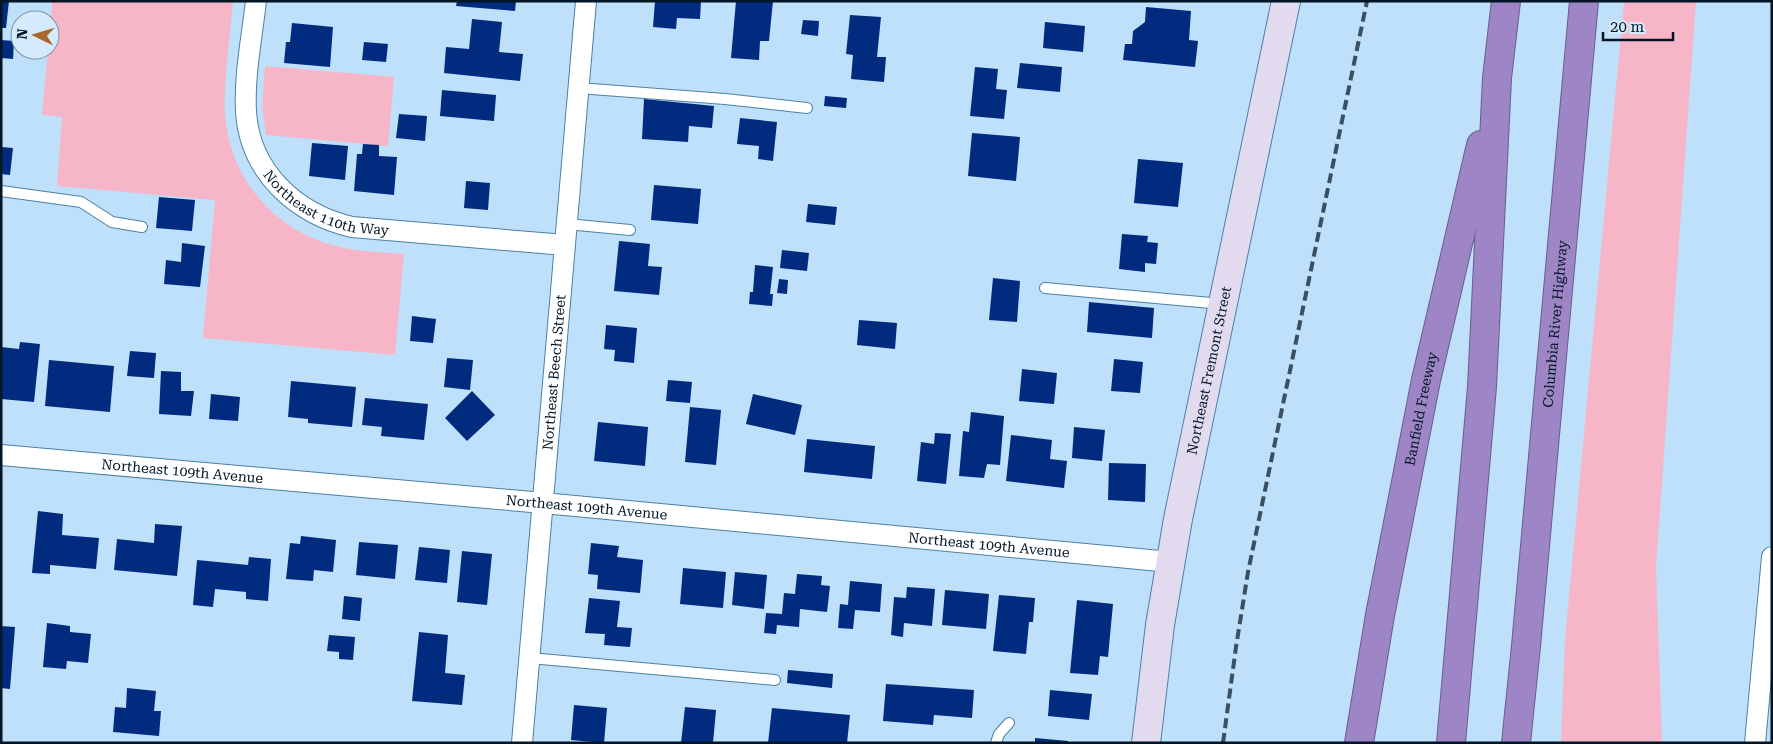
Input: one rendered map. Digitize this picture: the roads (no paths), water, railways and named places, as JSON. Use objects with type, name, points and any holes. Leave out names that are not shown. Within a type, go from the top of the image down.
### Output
[{"type":"highway","points":[[1451,743],[1482,388],[1497,78],[1506,1]]},
{"type":"highway","name":"Columbia River Highway","points":[[1526,646],[1584,1]]},
{"type":"highway","name":"Banfield Freeway","points":[[1359,743],[1380,615],[1426,380],[1497,78]]},
{"type":"highway","points":[[1516,743],[1526,646]]},
{"type":"highway","points":[[1525,743],[1526,646]]},
{"type":"main road","name":"Northeast Fremont Street","points":[[1146,743],[1160,625],[1185,485],[1286,1]]},
{"type":"street","name":"Northeast 110th Way","points":[[256,1],[246,92],[248,125],[254,146],[263,166],[276,184],[292,200],[320,217],[352,227],[565,245]]},
{"type":"street","name":"Northeast Beech Street","points":[[522,743],[586,1]]},
{"type":"street","name":"Northeast 109th Avenue","points":[[1,455],[543,503],[1171,562]]},
{"type":"street","points":[[1756,743],[1766,691],[1772,556]]},
{"type":"lane","points":[[578,88],[724,99],[808,108]]},
{"type":"lane","points":[[1,191],[81,202],[112,222],[142,227]]},
{"type":"lane","points":[[567,224],[630,230]]},
{"type":"lane","points":[[1045,288],[1223,304]]},
{"type":"lane","points":[[530,658],[774,680]]},
{"type":"lane","points":[[996,743],[999,734],[1009,723]]},
{"type":"railway","points":[[1223,743],[1248,572],[1367,1]]}]
